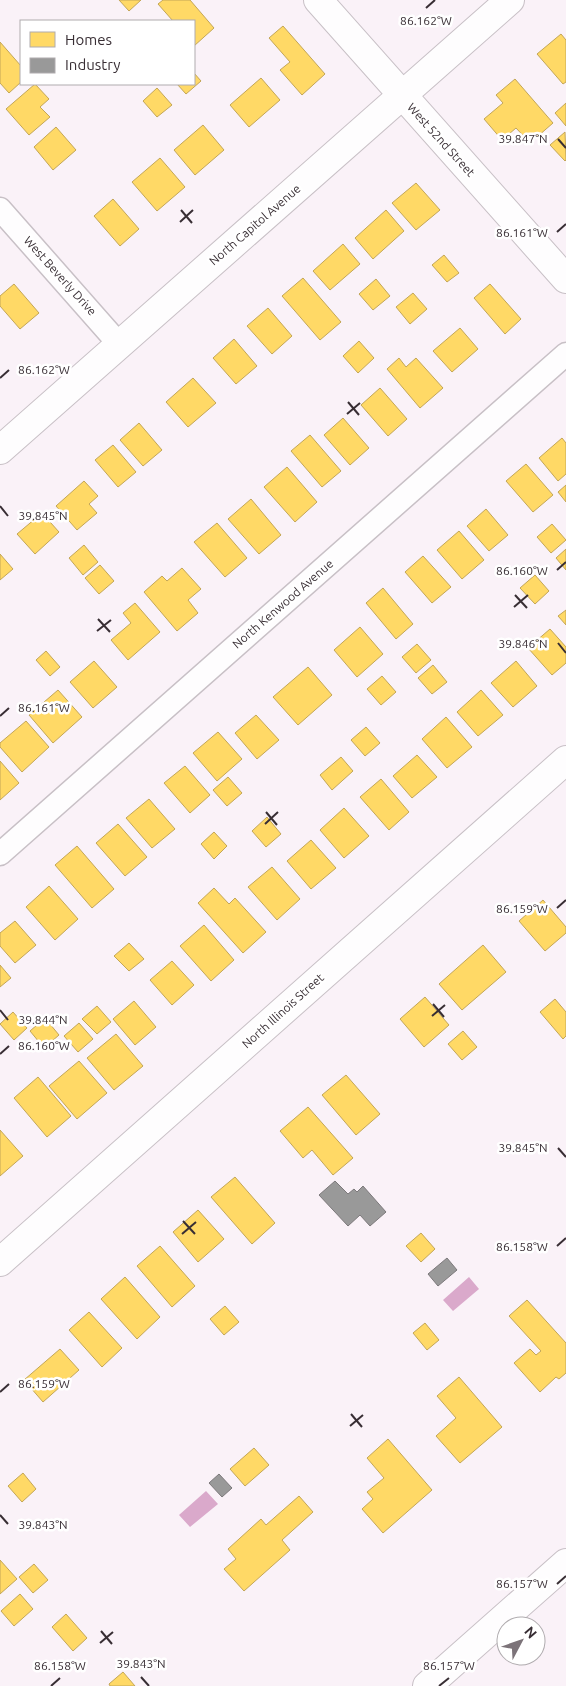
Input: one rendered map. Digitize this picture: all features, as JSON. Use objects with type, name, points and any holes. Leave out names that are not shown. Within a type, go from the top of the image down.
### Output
[{"type":"street","name":"West 52nd Street","points":[[318,0],[566,279]]},
{"type":"street","name":"North Capitol Avenue","points":[[0,450],[510,0]]},
{"type":"street","name":"West Beverly Drive","points":[[0,209],[119,344]]},
{"type":"street","name":"North Kenwood Avenue","points":[[0,854],[566,354]]},
{"type":"street","name":"North Illinois Street","points":[[0,1262],[566,760]]},
{"type":"street","points":[[427,1686],[566,1563]]},
{"type":"shaded area","points":[[469,1277],[479,1289],[453,1311],[443,1300]]},
{"type":"shaded area","points":[[206,1491],[218,1504],[190,1527],[179,1515]]},
{"type":"building: Homes","points":[[119,0],[141,0],[129,11]]},
{"type":"building: Homes","points":[[163,0],[190,0],[214,28],[195,45],[195,20],[172,20],[158,4]]},
{"type":"building: Homes","points":[[283,26],[325,74],[302,95],[280,70],[290,62],[269,38]]},
{"type":"building: Homes","points":[[561,34],[566,40],[566,82],[563,84],[537,54]]},
{"type":"building: Homes","points":[[0,42],[20,65],[20,83],[9,93],[0,83]]},
{"type":"building: Homes","points":[[195,74],[201,81],[186,94],[178,85],[195,85]]},
{"type":"building: Homes","points":[[261,78],[280,100],[249,127],[230,105]]},
{"type":"building: Homes","points":[[515,79],[553,123],[530,143],[516,128],[502,140],[484,119],[503,103],[496,95]]},
{"type":"building: Homes","points":[[36,85],[49,99],[40,107],[50,117],[29,135],[6,109]]},
{"type":"building: Homes","points":[[157,88],[172,105],[157,117],[143,101]]},
{"type":"building: Homes","points":[[566,103],[566,126],[555,113]]},
{"type":"building: Homes","points":[[203,125],[224,150],[195,175],[174,150]]},
{"type":"building: Homes","points":[[56,127],[76,150],[53,170],[34,147]]},
{"type":"building: Homes","points":[[565,132],[566,160],[565,161],[550,145]]},
{"type":"building: Homes","points":[[160,158],[185,187],[157,211],[132,182]]},
{"type":"building: Homes","points":[[416,183],[440,210],[416,230],[392,203]]},
{"type":"building: Homes","points":[[113,199],[139,229],[120,246],[94,216]]},
{"type":"building: Homes","points":[[386,210],[404,231],[373,259],[355,238]]},
{"type":"building: Homes","points":[[343,244],[360,264],[330,290],[313,271]]},
{"type":"building: Homes","points":[[444,255],[459,273],[447,282],[432,265]]},
{"type":"building: Homes","points":[[303,278],[341,322],[320,340],[282,296]]},
{"type":"building: Homes","points":[[376,279],[390,296],[373,310],[359,294]]},
{"type":"building: Homes","points":[[14,284],[39,313],[20,329],[0,306],[0,296]]},
{"type":"building: Homes","points":[[490,284],[521,319],[505,334],[474,298]]},
{"type":"building: Homes","points":[[413,293],[427,309],[410,324],[396,307]]},
{"type":"building: Homes","points":[[268,308],[292,336],[272,354],[247,326]]},
{"type":"building: Homes","points":[[460,328],[478,349],[452,372],[433,351]]},
{"type":"building: Homes","points":[[234,339],[257,366],[236,384],[213,358]]},
{"type":"building: Homes","points":[[359,341],[374,358],[358,373],[343,356]]},
{"type":"building: Homes","points":[[399,358],[406,367],[416,358],[443,388],[420,408],[387,369]]},
{"type":"building: Homes","points":[[193,378],[216,403],[188,427],[166,402]]},
{"type":"building: Homes","points":[[380,388],[407,419],[388,436],[361,405]]},
{"type":"building: Homes","points":[[343,418],[369,448],[350,465],[324,435]]},
{"type":"building: Homes","points":[[139,423],[162,450],[143,466],[120,440]]},
{"type":"building: Homes","points":[[310,435],[341,471],[322,487],[291,451]]},
{"type":"building: Homes","points":[[562,438],[566,443],[566,474],[558,481],[539,458]]},
{"type":"building: Homes","points":[[113,445],[136,472],[118,487],[95,460]]},
{"type":"building: Homes","points":[[526,464],[553,495],[533,512],[506,481]]},
{"type":"building: Homes","points":[[287,467],[317,502],[295,522],[264,487]]},
{"type":"building: Homes","points":[[84,481],[98,496],[89,504],[97,513],[77,530],[56,506]]},
{"type":"building: Homes","points":[[566,485],[566,502],[558,492]]},
{"type":"building: Homes","points":[[251,499],[281,535],[259,554],[228,519]]},
{"type":"building: Homes","points":[[486,509],[508,535],[489,551],[467,526]]},
{"type":"building: Homes","points":[[42,513],[59,532],[35,554],[17,534]]},
{"type":"building: Homes","points":[[217,523],[247,558],[225,577],[194,542]]},
{"type":"building: Homes","points":[[552,524],[566,540],[551,553],[537,537]]},
{"type":"building: Homes","points":[[459,531],[484,560],[462,579],[437,550]]},
{"type":"building: Homes","points":[[84,545],[98,562],[83,575],[69,558]]},
{"type":"building: Homes","points":[[566,549],[566,570],[556,558]]},
{"type":"building: Homes","points":[[0,554],[13,569],[0,580]]},
{"type":"building: Homes","points":[[423,556],[451,587],[432,603],[405,572]]},
{"type":"building: Homes","points":[[100,565],[114,581],[99,594],[85,578]]},
{"type":"building: Homes","points":[[182,568],[201,589],[188,600],[198,613],[177,631],[144,592],[162,576],[167,581]]},
{"type":"building: Homes","points":[[535,575],[549,591],[535,604],[520,588]]},
{"type":"building: Homes","points":[[383,588],[413,624],[396,639],[366,603]]},
{"type":"building: Homes","points":[[135,603],[160,632],[128,660],[111,640],[131,623],[123,613]]},
{"type":"building: Homes","points":[[566,610],[566,625],[558,616]]},
{"type":"building: Homes","points":[[360,627],[383,654],[357,677],[334,650]]},
{"type":"building: Homes","points":[[550,629],[566,647],[566,663],[552,675],[528,648]]},
{"type":"building: Homes","points":[[417,644],[431,660],[416,673],[402,657]]},
{"type":"building: Homes","points":[[46,651],[60,667],[50,676],[36,660]]},
{"type":"building: Homes","points":[[94,661],[117,687],[93,708],[70,682]]},
{"type":"building: Homes","points":[[516,661],[537,686],[513,707],[491,683]]},
{"type":"building: Homes","points":[[433,665],[447,682],[432,694],[418,678]]},
{"type":"building: Homes","points":[[308,667],[332,695],[298,725],[273,697]]},
{"type":"building: Homes","points":[[382,676],[396,692],[381,705],[367,689]]},
{"type":"building: Homes","points":[[58,690],[82,717],[53,743],[29,715]]},
{"type":"building: Homes","points":[[481,690],[503,715],[478,736],[457,712]]},
{"type":"building: Homes","points":[[256,715],[279,740],[257,759],[235,733]]},
{"type":"building: Homes","points":[[446,717],[472,747],[447,768],[422,739]]},
{"type":"building: Homes","points":[[26,721],[49,747],[22,772],[0,747],[0,743]]},
{"type":"building: Homes","points":[[366,727],[380,743],[365,756],[351,740]]},
{"type":"building: Homes","points":[[218,732],[242,759],[217,781],[193,753]]},
{"type":"building: Homes","points":[[417,755],[437,777],[412,798],[393,776]]},
{"type":"building: Homes","points":[[341,757],[353,771],[332,790],[320,775]]},
{"type":"building: Homes","points":[[0,761],[19,783],[0,800]]},
{"type":"building: Homes","points":[[185,766],[210,795],[190,813],[164,783]]},
{"type":"building: Homes","points":[[228,777],[242,793],[227,806],[213,790]]},
{"type":"building: Homes","points":[[381,779],[409,812],[389,830],[360,797]]},
{"type":"building: Homes","points":[[149,799],[175,829],[152,848],[126,818]]},
{"type":"building: Homes","points":[[344,808],[369,836],[344,858],[320,830]]},
{"type":"building: Homes","points":[[267,817],[281,834],[266,847],[252,831]]},
{"type":"building: Homes","points":[[118,824],[147,857],[125,876],[96,843]]},
{"type":"building: Homes","points":[[214,832],[227,846],[214,859],[201,844]]},
{"type":"building: Homes","points":[[311,840],[336,868],[311,889],[287,861]]},
{"type":"building: Homes","points":[[77,846],[114,889],[92,908],[55,865]]},
{"type":"building: Homes","points":[[272,867],[300,899],[277,920],[248,887]]},
{"type":"building: Homes","points":[[49,886],[78,919],[55,940],[26,907]]},
{"type":"building: Homes","points":[[214,888],[229,904],[235,898],[266,932],[243,953],[198,903]]},
{"type":"building: Homes","points":[[543,900],[566,927],[566,933],[545,951],[519,921]]},
{"type":"building: Homes","points":[[15,921],[36,945],[15,963],[0,946],[0,933]]},
{"type":"building: Homes","points":[[204,925],[234,960],[211,981],[180,946]]},
{"type":"building: Homes","points":[[129,943],[144,959],[129,971],[114,956]]},
{"type":"building: Homes","points":[[483,945],[506,972],[462,1010],[439,984]]},
{"type":"building: Homes","points":[[172,961],[194,985],[172,1005],[150,980]]},
{"type":"building: Homes","points":[[0,965],[11,978],[0,987]]},
{"type":"building: Homes","points":[[425,997],[449,1025],[424,1047],[400,1019]]},
{"type":"building: Homes","points":[[555,999],[566,1012],[566,1036],[563,1039],[540,1012]]},
{"type":"building: Homes","points":[[134,1001],[156,1027],[135,1045],[113,1019]]},
{"type":"building: Homes","points":[[97,1006],[111,1022],[97,1034],[82,1019]]},
{"type":"building: Homes","points":[[13,1012],[27,1028],[14,1040],[0,1024]]},
{"type":"building: Homes","points":[[45,1018],[59,1035],[44,1048],[30,1031]]},
{"type":"building: Homes","points":[[79,1023],[93,1039],[78,1052],[64,1036]]},
{"type":"building: Homes","points":[[463,1031],[477,1047],[462,1060],[448,1044]]},
{"type":"building: Homes","points":[[116,1034],[143,1066],[114,1090],[87,1058]]},
{"type":"building: Homes","points":[[79,1061],[107,1093],[77,1119],[49,1086]]},
{"type":"building: Homes","points":[[346,1075],[380,1114],[356,1135],[322,1095]]},
{"type":"building: Homes","points":[[38,1077],[71,1116],[47,1137],[14,1098]]},
{"type":"building: Homes","points":[[308,1107],[353,1158],[333,1175],[312,1150],[303,1158],[280,1131]]},
{"type":"building: Homes","points":[[0,1130],[23,1156],[0,1176]]},
{"type":"building: Homes","points":[[235,1177],[275,1223],[252,1244],[211,1197]]},
{"type":"building: Homes","points":[[198,1210],[224,1239],[198,1262],[173,1232]]},
{"type":"building: Homes","points":[[421,1233],[435,1249],[421,1262],[406,1246]]},
{"type":"building: Homes","points":[[160,1246],[195,1286],[172,1307],[137,1266]]},
{"type":"building: Homes","points":[[125,1277],[160,1317],[137,1339],[101,1299]]},
{"type":"building: Homes","points":[[527,1300],[566,1343],[566,1373],[559,1379],[556,1377],[540,1392],[514,1363],[530,1349],[536,1355],[541,1351],[509,1316]]},
{"type":"building: Homes","points":[[225,1306],[239,1322],[224,1335],[210,1319]]},
{"type":"building: Homes","points":[[89,1312],[122,1348],[102,1367],[69,1330]]},
{"type":"building: Homes","points":[[425,1323],[439,1340],[427,1350],[413,1333]]},
{"type":"building: Homes","points":[[60,1349],[79,1370],[43,1402],[24,1380]]},
{"type":"building: Homes","points":[[459,1377],[502,1427],[460,1463],[436,1436],[456,1418],[437,1396]]},
{"type":"building: Homes","points":[[388,1439],[432,1490],[383,1533],[362,1509],[373,1499],[367,1492],[384,1478],[367,1458]]},
{"type":"building: Homes","points":[[254,1448],[269,1465],[245,1486],[230,1469]]},
{"type":"building: Homes","points":[[23,1473],[36,1489],[22,1502],[8,1486]]},
{"type":"building: Homes","points":[[299,1496],[313,1512],[282,1540],[290,1550],[244,1591],[224,1569],[236,1559],[228,1549],[261,1519],[266,1525]]},
{"type":"building: Homes","points":[[0,1560],[17,1579],[0,1594]]},
{"type":"building: Homes","points":[[34,1564],[48,1580],[33,1593],[19,1577]]},
{"type":"building: Homes","points":[[20,1594],[33,1609],[14,1626],[1,1611]]},
{"type":"building: Homes","points":[[66,1614],[87,1638],[73,1651],[52,1627]]},
{"type":"building: Homes","points":[[123,1672],[135,1686],[110,1686],[109,1684]]},
{"type":"building: Industry","points":[[335,1181],[348,1194],[354,1189],[357,1192],[363,1186],[386,1212],[370,1226],[360,1215],[348,1226],[319,1195]]},
{"type":"building: Industry","points":[[447,1258],[457,1270],[438,1286],[428,1274]]},
{"type":"building: Industry","points":[[219,1474],[232,1488],[222,1497],[209,1483]]}]
